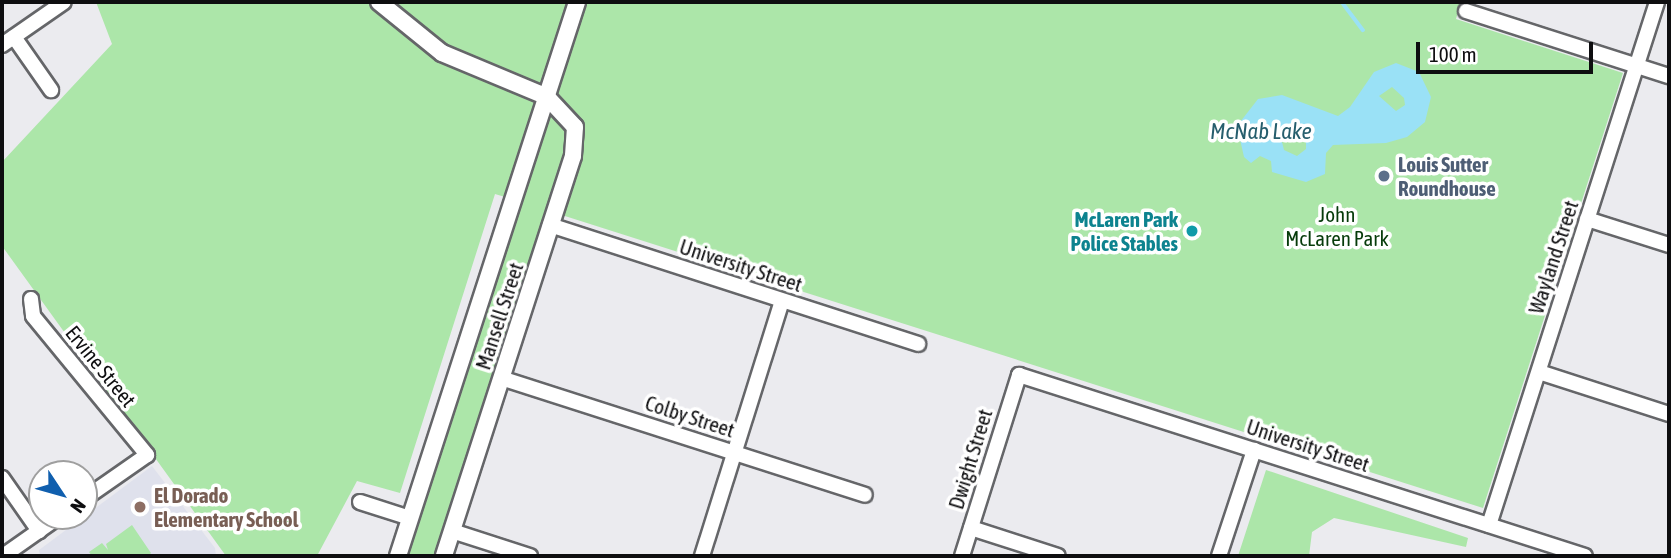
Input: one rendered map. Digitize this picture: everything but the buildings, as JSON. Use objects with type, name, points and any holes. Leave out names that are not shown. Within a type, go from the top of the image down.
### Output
[{"type":"street","points":[[51,90],[8,41],[64,2]]},
{"type":"street","points":[[379,2],[442,53],[547,97]]},
{"type":"street","name":"Mansell Street","points":[[398,556],[577,2]]},
{"type":"street","name":"Wayland Street","points":[[1489,525],[1657,2]]},
{"type":"street","points":[[1466,12],[1669,76]]},
{"type":"street","name":"Mansell Street","points":[[444,556],[576,137],[571,119],[547,97]]},
{"type":"street","points":[[1587,219],[1669,245]]},
{"type":"street","name":"University Street","points":[[550,225],[918,344]]},
{"type":"street","name":"Ervine Street","points":[[31,299],[33,316],[147,455],[98,489]]},
{"type":"street","points":[[702,556],[782,301]]},
{"type":"street","points":[[1539,372],[1669,414]]},
{"type":"street","name":"University Street","points":[[1018,375],[1585,556]]},
{"type":"street","name":"Dwight Street","points":[[962,556],[1018,375]]},
{"type":"street","name":"Colby Street","points":[[501,378],[865,495]]},
{"type":"street","points":[[1219,556],[1254,450]]},
{"type":"street","points":[[2,478],[39,531],[20,552],[3,556]]},
{"type":"street","points":[[360,502],[410,518]]},
{"type":"street","points":[[971,528],[1058,556]]},
{"type":"street","points":[[452,531],[530,556]]},
{"type":"shaded area","name":"El Dorado Elementary School","points":[[152,466],[215,548],[216,556],[40,556],[39,550],[66,530],[98,530],[98,506]]},
{"type":"green space","name":"John McLaren Park","points":[[96,2],[1461,2],[1456,19],[1623,73],[1483,508],[546,210],[435,556],[406,556],[519,201],[495,194],[400,493],[357,481],[317,556],[226,556],[2,246],[2,162],[112,44]]},
{"type":"green space","points":[[1266,470],[1468,538],[1466,547],[1334,518],[1312,532],[1309,556],[1238,556]]},
{"type":"green space","points":[[132,525],[151,553],[148,556],[92,556],[89,552],[102,543],[108,550],[106,544]]},
{"type":"water","name":"McNab Lake","points":[[1396,63],[1419,72],[1431,97],[1425,122],[1407,137],[1386,143],[1333,145],[1326,153],[1325,174],[1306,182],[1272,172],[1271,161],[1260,156],[1251,163],[1244,157],[1237,126],[1258,99],[1282,95],[1338,116],[1350,107],[1374,72]],"holes":[[[1392,87],[1404,98],[1405,105],[1396,111],[1379,96]],[[1290,133],[1299,133],[1306,143],[1306,149],[1297,156],[1284,150],[1282,142]]]},
{"type":"waterway","points":[[1342,2],[1363,30]]},
{"type":"place","name":"Louis Sutter Roundhouse","points":[[1384,176]]},
{"type":"place","name":"McLaren Park Police Stables","points":[[1192,231]]},
{"type":"place","name":"El Dorado Elementary School","points":[[140,507]]}]
